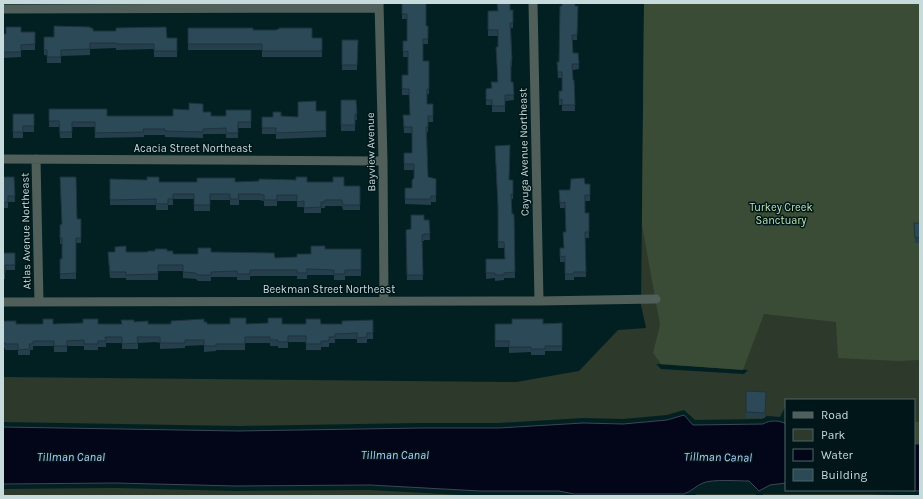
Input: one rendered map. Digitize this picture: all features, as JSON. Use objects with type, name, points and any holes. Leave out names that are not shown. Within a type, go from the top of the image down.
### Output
[{"type":"street","name":"Cayuga Avenue Northeast","points":[[533,3],[539,301]]},
{"type":"street","points":[[3,9],[379,5]]},
{"type":"street","name":"Bayview Avenue","points":[[379,5],[383,161],[384,301]]},
{"type":"street","name":"Acacia Street Northeast","points":[[3,159],[383,161]]},
{"type":"street","name":"Atlas Avenue Northeast","points":[[36,159],[39,302]]},
{"type":"street","name":"Beekman Street Northeast","points":[[3,302],[539,301],[656,299]]},
{"type":"green space","name":"Turkey Creek Sanctuary","points":[[644,3],[920,3],[920,444],[915,444],[915,399],[785,399],[785,407],[780,417],[767,416],[762,419],[695,420],[684,410],[667,415],[623,419],[583,418],[498,423],[238,426],[3,422],[3,377],[516,382],[579,371],[618,330],[646,328],[641,305]],"holes":[[[656,364],[748,370],[744,374],[661,369]]]},
{"type":"green space","name":"Turkey Creek Sanctuary","points":[[644,3],[920,3],[920,360],[898,361],[838,358],[836,322],[764,314],[743,370],[661,364],[653,353],[660,325],[642,225]]},
{"type":"green space","points":[[915,422],[920,422],[920,444],[915,444]]},
{"type":"green space","points":[[115,488],[236,491],[370,490],[480,496],[3,496],[3,489]]},
{"type":"green space","points":[[697,494],[755,494],[759,496],[693,496]]},
{"type":"green space","points":[[764,494],[871,494],[920,496],[759,496]]},
{"type":"water","name":"Tillman Canal","points":[[684,415],[693,425],[763,424],[774,421],[785,424],[785,483],[770,485],[759,491],[749,481],[712,481],[701,484],[684,494],[574,494],[559,491],[480,491],[370,485],[236,486],[115,483],[3,484],[3,427],[238,431],[499,428],[583,423],[623,424],[667,420]]},
{"type":"water","points":[[915,444],[920,444],[920,491],[915,491]]},
{"type":"building","points":[[402,3],[426,3],[426,26],[428,26],[428,39],[423,39],[423,61],[429,61],[429,89],[427,89],[427,104],[433,104],[433,116],[428,116],[428,127],[426,127],[428,177],[436,179],[436,196],[431,196],[431,199],[405,199],[405,188],[412,188],[414,164],[404,164],[404,153],[412,153],[412,127],[404,127],[403,115],[410,115],[409,89],[402,89],[402,75],[408,75],[408,51],[403,52],[403,41],[407,41],[407,14],[402,14]]},
{"type":"building","points":[[497,3],[510,3],[510,10],[513,10],[513,23],[510,23],[512,60],[511,82],[513,82],[514,95],[505,95],[505,106],[492,106],[492,100],[486,100],[486,89],[492,88],[491,82],[498,82],[496,47],[498,47],[498,30],[488,30],[488,11],[498,11]]},
{"type":"building","points":[[562,3],[575,3],[575,6],[578,6],[577,35],[572,35],[573,53],[578,53],[579,64],[572,64],[575,105],[562,105],[562,99],[559,100],[559,91],[562,91],[562,72],[558,72],[557,62],[559,62],[560,6],[562,6]]},
{"type":"building","points":[[54,26],[90,27],[93,28],[93,31],[116,31],[116,28],[166,27],[167,38],[177,38],[177,51],[154,51],[154,44],[90,43],[90,49],[61,50],[61,57],[47,57],[47,50],[44,50],[44,37],[54,37]]},
{"type":"building","points":[[6,27],[21,27],[21,32],[35,32],[35,44],[21,45],[21,52],[3,52],[3,34],[6,34]]},
{"type":"building","points":[[188,28],[253,28],[253,30],[276,30],[279,28],[312,28],[312,38],[322,38],[322,51],[262,51],[262,44],[188,44]]},
{"type":"building","points":[[342,40],[358,40],[357,65],[342,65]]},
{"type":"building","points":[[341,100],[356,100],[357,114],[355,114],[355,125],[341,125]]},
{"type":"building","points":[[316,101],[316,111],[326,111],[326,131],[276,133],[276,128],[262,128],[262,117],[273,117],[273,112],[281,112],[281,116],[298,117],[298,102]]},
{"type":"building","points":[[189,103],[203,104],[203,112],[211,112],[211,116],[226,116],[226,110],[251,110],[251,122],[238,122],[238,133],[226,133],[226,128],[203,129],[203,132],[143,129],[144,132],[95,133],[95,122],[72,122],[72,132],[60,132],[59,121],[49,121],[49,109],[107,109],[107,116],[173,116],[173,109],[189,110]]},
{"type":"building","points":[[13,114],[34,114],[34,126],[23,126],[23,132],[13,132]]},
{"type":"building","points":[[510,145],[509,180],[513,180],[513,194],[511,194],[512,214],[514,214],[515,272],[504,273],[504,275],[495,275],[495,273],[486,273],[486,259],[505,259],[504,242],[498,242],[495,146]]},
{"type":"building","points":[[3,177],[14,177],[15,196],[8,196],[8,202],[3,202]]},
{"type":"building","points":[[60,177],[76,177],[77,219],[81,219],[81,238],[76,238],[76,273],[60,274],[62,238],[60,238],[60,225],[62,224]]},
{"type":"building","points":[[147,177],[159,177],[159,182],[197,182],[197,178],[235,178],[235,182],[259,181],[259,179],[296,180],[296,177],[307,177],[307,182],[333,182],[333,177],[344,177],[344,186],[360,186],[360,205],[343,205],[342,200],[325,200],[325,202],[321,202],[321,207],[304,208],[304,201],[297,202],[297,195],[277,195],[277,200],[264,200],[264,195],[259,194],[238,194],[239,199],[230,199],[230,194],[210,194],[210,205],[194,205],[194,194],[173,194],[173,199],[168,199],[168,204],[156,204],[156,199],[110,200],[110,179],[147,180]]},
{"type":"building","points":[[584,178],[585,184],[590,184],[590,195],[585,195],[585,213],[589,213],[589,232],[585,232],[586,272],[565,274],[565,256],[560,257],[560,248],[564,248],[563,232],[566,232],[565,202],[560,203],[559,190],[570,190],[571,179]]},
{"type":"building","points":[[411,215],[424,215],[424,220],[429,220],[430,234],[422,235],[423,275],[407,275],[406,230],[411,229]]},
{"type":"building","points":[[914,223],[920,223],[920,237],[915,238]]},
{"type":"building","points":[[126,246],[126,252],[148,252],[155,251],[155,249],[167,249],[167,251],[173,251],[173,254],[198,254],[198,248],[211,248],[211,252],[274,253],[275,258],[297,257],[297,254],[311,254],[311,246],[325,246],[325,249],[361,249],[361,270],[345,270],[345,274],[334,274],[334,270],[307,269],[307,273],[297,273],[297,270],[250,270],[250,274],[237,274],[237,271],[211,272],[211,275],[198,275],[196,273],[183,272],[183,265],[158,265],[158,274],[126,275],[126,272],[110,272],[108,252],[115,252],[115,247]]},
{"type":"building","points":[[3,253],[15,253],[15,265],[5,265],[5,273],[3,273]]},
{"type":"building","points":[[230,318],[246,318],[246,324],[268,323],[268,318],[282,318],[282,324],[306,324],[306,319],[320,319],[321,324],[342,324],[342,321],[373,320],[373,333],[367,333],[367,337],[357,338],[357,333],[335,334],[335,337],[329,337],[329,341],[321,341],[321,344],[306,344],[306,336],[288,336],[288,342],[270,340],[270,337],[245,337],[245,344],[216,344],[216,346],[204,346],[204,340],[185,340],[185,343],[160,343],[160,337],[137,337],[138,343],[122,344],[122,337],[105,337],[106,341],[98,341],[98,344],[84,344],[84,340],[67,341],[67,346],[54,346],[54,341],[33,341],[33,344],[29,344],[30,349],[18,350],[18,344],[3,343],[3,321],[16,321],[16,324],[43,324],[43,319],[53,319],[53,324],[83,323],[83,319],[98,319],[98,324],[122,324],[121,320],[134,320],[134,322],[148,321],[148,324],[171,324],[171,321],[204,319],[204,322],[207,322],[207,324],[230,324]]},
{"type":"building","points":[[512,319],[543,319],[543,324],[562,323],[562,346],[545,346],[545,349],[531,349],[531,347],[509,347],[509,341],[495,341],[495,324],[512,324]]},
{"type":"building","points":[[746,391],[766,392],[765,413],[746,412]]}]
